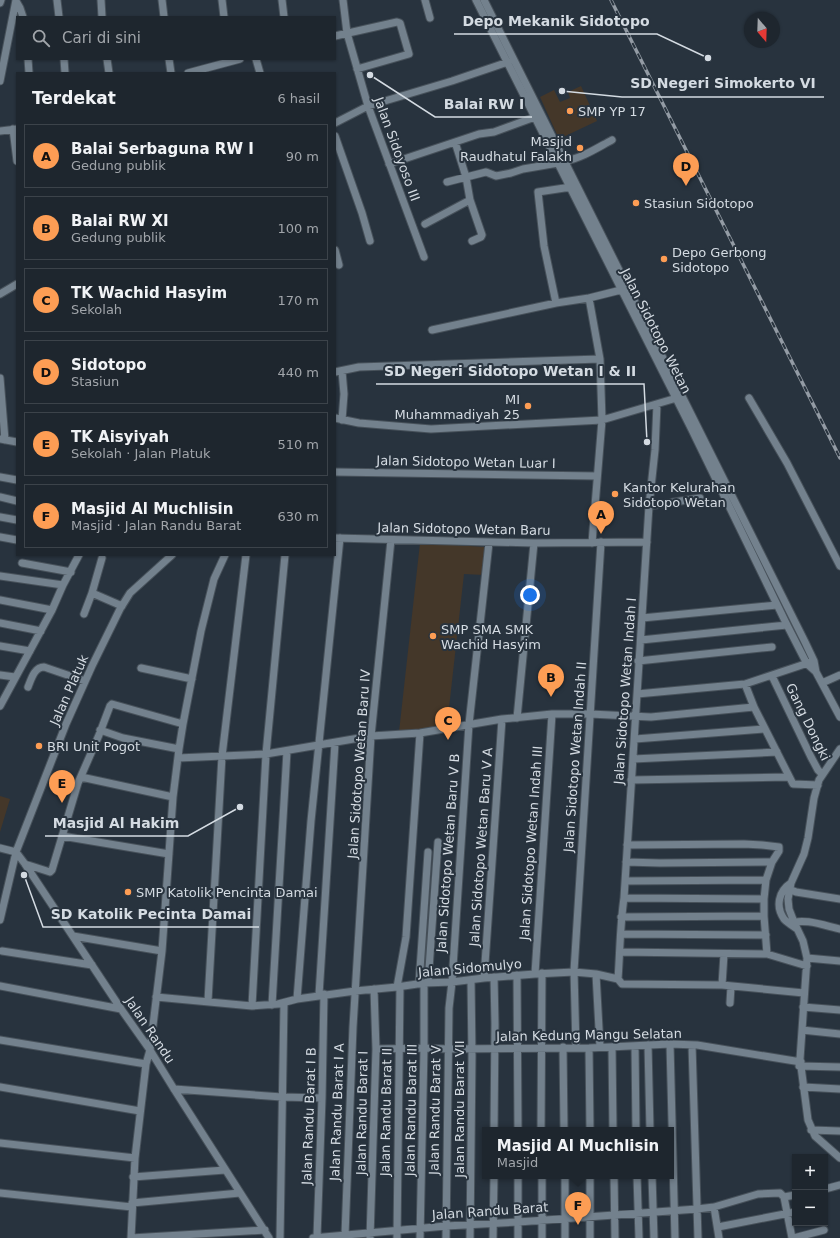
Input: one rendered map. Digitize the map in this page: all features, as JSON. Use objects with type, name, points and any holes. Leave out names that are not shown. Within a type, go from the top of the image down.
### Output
[{"type":"street","points":[[57,0],[59,16]]},
{"type":"street","points":[[100,0],[102,16]]},
{"type":"street","points":[[162,0],[164,16]]},
{"type":"street","points":[[222,0],[224,16]]},
{"type":"street","points":[[282,0],[284,16]]},
{"type":"street","name":"Jalan Sidoyoso III","points":[[343,0],[347,33],[368,106],[424,258]]},
{"type":"street","points":[[425,0],[430,18]]},
{"type":"street","name":"Jalan Sidotopo Wetan","points":[[476,0],[492,25],[562,162],[616,263],[707,460],[777,605],[787,625],[811,662]]},
{"type":"street","name":"Jalan Sidotopo Wetan","points":[[484,0],[492,25],[508,62],[535,117],[562,162],[571,187],[622,290],[679,397],[816,672],[839,712]]},
{"type":"street","points":[[16,1],[23,16]]},
{"type":"street","points":[[0,81],[16,1]]},
{"type":"street","points":[[336,36],[398,22],[409,54],[357,69]]},
{"type":"street","points":[[28,60],[29,72]]},
{"type":"street","points":[[64,60],[65,72]]},
{"type":"street","points":[[107,60],[108,72]]},
{"type":"street","points":[[169,60],[171,72]]},
{"type":"street","points":[[197,72],[231,60]]},
{"type":"street","points":[[256,60],[260,72]]},
{"type":"street","points":[[336,122],[368,106],[452,81],[508,62]]},
{"type":"street","points":[[389,164],[480,134],[494,132],[535,117]]},
{"type":"street","points":[[0,131],[15,129],[16,145]]},
{"type":"street","points":[[336,139],[362,213],[370,241]]},
{"type":"street","points":[[448,182],[486,172],[496,176],[522,169],[572,160],[612,140]]},
{"type":"street","points":[[455,142],[466,177],[470,200],[482,235],[481,237],[472,241]]},
{"type":"street","points":[[556,303],[544,246],[538,192],[571,187]]},
{"type":"street","points":[[425,224],[470,200]]},
{"type":"street","points":[[336,253],[340,265]]},
{"type":"street","points":[[0,294],[16,285]]},
{"type":"street","points":[[432,330],[622,290]]},
{"type":"street","points":[[589,298],[600,359],[602,420],[592,543]]},
{"type":"street","points":[[600,359],[359,367],[339,371],[344,394],[339,419],[359,424],[431,429],[602,420],[679,397]]},
{"type":"street","points":[[0,378],[3,439],[16,442]]},
{"type":"street","points":[[749,398],[787,463],[840,566]]},
{"type":"street","name":"Jalan Sidotopo Wetan Indah I","points":[[618,979],[621,917],[624,898],[635,738],[638,661],[641,640],[657,404]]},
{"type":"street","name":"Jalan Sidotopo Wetan Luar I","points":[[336,472],[597,476]]},
{"type":"street","points":[[0,477],[16,480]]},
{"type":"street","points":[[0,497],[16,501]]},
{"type":"street","points":[[649,506],[700,498]]},
{"type":"street","points":[[0,517],[16,520]]},
{"type":"street","points":[[0,537],[16,540]]},
{"type":"street","points":[[336,549],[337,538]]},
{"type":"street","name":"Jalan Sidotopo Wetan Baru","points":[[337,538],[534,543],[647,542]]},
{"type":"street","name":"Jalan Sidotopo Wetan Baru IV","points":[[355,991],[371,736],[391,540]]},
{"type":"street","name":"Jalan Sidotopo Wetan Baru V B","points":[[452,982],[469,724],[488,542]]},
{"type":"street","name":"Jalan Sidotopo Wetan Indah II","points":[[576,1048],[574,972],[601,542]]},
{"type":"street","points":[[518,718],[534,543]]},
{"type":"street","points":[[0,706],[52,610],[79,556]]},
{"type":"street","name":"Jalan Platuk","points":[[0,920],[16,852],[66,724],[85,681],[122,606],[130,593],[171,556]]},
{"type":"street","points":[[225,556],[214,579],[201,631],[179,749],[173,797],[162,951],[150,1050],[146,1064],[133,1177],[131,1238],[264,1230]]},
{"type":"street","points":[[208,1001],[222,756],[246,556]]},
{"type":"street","points":[[252,1006],[266,754],[285,556]]},
{"type":"street","points":[[297,999],[311,821],[335,556]]},
{"type":"street","points":[[84,614],[102,558]]},
{"type":"street","points":[[22,563],[71,572]]},
{"type":"street","points":[[0,576],[63,585]]},
{"type":"street","points":[[92,593],[122,606]]},
{"type":"street","points":[[0,600],[52,610]]},
{"type":"street","points":[[642,618],[777,605]]},
{"type":"street","points":[[0,623],[41,631]]},
{"type":"street","points":[[641,640],[787,625]]},
{"type":"street","points":[[0,646],[30,651]]},
{"type":"street","points":[[638,661],[772,647]]},
{"type":"street","name":"Gang Dongki","points":[[811,662],[772,676],[813,761],[822,774]]},
{"type":"street","points":[[28,687],[36,671],[40,667],[85,681]]},
{"type":"street","points":[[141,668],[192,679]]},
{"type":"street","points":[[0,675],[16,677]]},
{"type":"street","points":[[822,683],[840,675]]},
{"type":"street","points":[[637,694],[745,684],[772,676]]},
{"type":"street","points":[[745,684],[754,707],[793,784],[818,785]]},
{"type":"street","points":[[25,864],[50,872],[52,870],[78,783],[112,704],[183,724]]},
{"type":"street","points":[[178,758],[266,754],[371,736],[420,733],[502,719],[552,714],[651,717],[754,707]]},
{"type":"street","name":"Jalan Sidotopo Wetan Indah III","points":[[542,1127],[538,974],[552,714]]},
{"type":"street","name":"Jalan Sidotopo Wetan Baru V A","points":[[484,978],[502,719]]},
{"type":"street","points":[[635,738],[765,729]]},
{"type":"street","points":[[100,730],[123,738],[179,749]]},
{"type":"street","name":"Jalan Randu Barat II","points":[[397,1238],[399,1048],[398,987],[406,937],[420,733]]},
{"type":"street","name":"Jalan Randu Barat I B","points":[[317,1238],[322,1098],[322,995],[335,743]]},
{"type":"street","points":[[840,749],[822,774],[814,798],[804,854],[789,886],[780,894],[780,904],[783,917],[792,923],[797,929],[805,946],[807,958],[802,992],[803,1007],[799,1063],[803,1112],[808,1128],[815,1140],[840,1162]]},
{"type":"street","points":[[272,1005],[287,751]]},
{"type":"street","points":[[633,759],[777,752]]},
{"type":"street","points":[[81,777],[173,797]]},
{"type":"street","points":[[631,780],[789,777]]},
{"type":"street","points":[[62,836],[169,854]]},
{"type":"street","points":[[424,984],[438,842]]},
{"type":"street","points":[[627,845],[744,844],[779,847],[780,850],[772,862],[766,880],[764,916],[767,954]]},
{"type":"street","points":[[0,848],[16,852]]},
{"type":"street","name":"Jalan Randu","points":[[16,852],[150,1050],[269,1238]]},
{"type":"street","points":[[424,984],[428,852]]},
{"type":"street","points":[[626,862],[772,862]]},
{"type":"street","points":[[625,881],[766,880]]},
{"type":"street","points":[[789,886],[796,892],[840,899]]},
{"type":"street","points":[[624,898],[764,899]]},
{"type":"street","points":[[621,917],[764,916]]},
{"type":"street","points":[[792,923],[803,920],[840,929]]},
{"type":"street","points":[[621,934],[766,935]]},
{"type":"street","points":[[74,936],[162,951]]},
{"type":"street","points":[[2,951],[92,965]]},
{"type":"street","points":[[620,952],[767,954],[807,966]]},
{"type":"street","points":[[724,954],[722,985],[802,992]]},
{"type":"street","points":[[807,958],[840,961]]},
{"type":"street","name":"Jalan Sidomulyo","points":[[156,997],[252,1006],[272,1005],[297,999],[355,991],[517,975],[574,972],[596,974],[618,979],[622,984],[722,985]]},
{"type":"street","points":[[596,974],[600,1047]]},
{"type":"street","points":[[517,975],[518,1127]]},
{"type":"street","points":[[494,977],[494,1127]]},
{"type":"street","name":"Jalan Randu Barat VII","points":[[470,1238],[472,1049],[471,980]]},
{"type":"street","name":"Jalan Randu Barat V","points":[[446,1238],[448,1049],[449,1008],[452,982]]},
{"type":"street","name":"Jalan Randu Barat III","points":[[420,1238],[424,984]]},
{"type":"street","points":[[0,986],[121,1009]]},
{"type":"street","points":[[730,1003],[731,986]]},
{"type":"street","name":"Jalan Randu Barat I","points":[[371,1235],[376,1049],[374,989]]},
{"type":"street","name":"Jalan Randu Barat I A","points":[[345,1235],[355,991]]},
{"type":"street","points":[[280,1238],[284,1003]]},
{"type":"street","points":[[803,1007],[840,1010]]},
{"type":"street","points":[[802,1030],[840,1034]]},
{"type":"street","points":[[0,1040],[146,1064]]},
{"type":"street","points":[[670,1044],[672,1127]]},
{"type":"street","name":"Jalan Kedung Mangu Selatan","points":[[376,1049],[517,1049],[589,1048],[670,1044],[697,1045],[799,1063],[840,1067]]},
{"type":"street","points":[[692,1045],[698,1238]]},
{"type":"street","points":[[635,1046],[636,1127]]},
{"type":"street","points":[[648,1046],[650,1127]]},
{"type":"street","points":[[612,1047],[613,1127]]},
{"type":"street","points":[[563,1048],[564,1127]]},
{"type":"street","points":[[589,1048],[590,1127]]},
{"type":"street","points":[[799,1063],[811,1130],[815,1136],[840,1158]]},
{"type":"street","points":[[803,1086],[840,1089]]},
{"type":"street","points":[[0,1087],[140,1111]]},
{"type":"street","points":[[174,1089],[282,1097],[322,1098]]},
{"type":"street","points":[[811,1130],[840,1131]]},
{"type":"street","points":[[0,1143],[135,1158]]},
{"type":"street","points":[[133,1177],[225,1170]]},
{"type":"street","points":[[493,1238],[494,1179]]},
{"type":"street","points":[[518,1179],[518,1238]]},
{"type":"street","points":[[542,1179],[542,1238]]},
{"type":"street","points":[[565,1179],[565,1238]]},
{"type":"street","points":[[590,1179],[590,1238]]},
{"type":"street","points":[[614,1179],[615,1238]]},
{"type":"street","points":[[637,1179],[639,1238]]},
{"type":"street","points":[[652,1179],[654,1238]]},
{"type":"street","points":[[673,1179],[675,1238]]},
{"type":"street","points":[[828,1188],[840,1185]]},
{"type":"street","points":[[0,1193],[132,1205],[240,1193]]},
{"type":"street","name":"Jalan Randu Barat","points":[[313,1238],[345,1235],[371,1235],[397,1230],[446,1226],[697,1209],[714,1207],[763,1193],[780,1193],[784,1197]]},
{"type":"street","points":[[792,1196],[784,1197],[791,1213],[793,1238],[824,1230]]},
{"type":"street","points":[[714,1207],[720,1238]]},
{"type":"street","points":[[718,1227],[791,1213]]},
{"type":"shaded area","name":"SMP YP 17","points":[[581,86],[597,121],[559,139],[540,97],[554,90],[560,102],[570,98],[568,92]]},
{"type":"shaded area","name":"SMP SMA SMK Wachid Hasyim","points":[[420,543],[486,547],[484,575],[464,574],[447,726],[399,732]]},
{"type":"shaded area","points":[[0,796],[10,799],[0,832]]},
{"type":"railway","points":[[611,0],[840,458]]},
{"type":"place","name":"Depo Mekanik Sidotopo","points":[[708,58]]},
{"type":"place","name":"Balai RW I","points":[[370,75]]},
{"type":"place","name":"SD Negeri Simokerto VI","points":[[562,91]]},
{"type":"place","name":"SMP YP 17","points":[[570,111]]},
{"type":"place","name":"Masjid Raudhatul Falakh","points":[[580,148]]},
{"type":"place","name":"Sidotopo","points":[[686,186]]},
{"type":"place","name":"Stasiun Sidotopo","points":[[636,203]]},
{"type":"place","name":"Depo Gerbong Sidotopo","points":[[664,259]]},
{"type":"place","name":"MI Muhammadiyah 25","points":[[528,406]]},
{"type":"place","name":"SD Negeri Sidotopo Wetan I & II","points":[[647,442]]},
{"type":"place","name":"Kantor Kelurahan Sidotopo Wetan","points":[[615,494]]},
{"type":"place","name":"Balai Serbaguna RW I","points":[[601,534]]},
{"type":"place","name":"SMP SMA SMK Wachid Hasyim","points":[[433,636]]},
{"type":"place","name":"Balai RW XI","points":[[551,697]]},
{"type":"place","name":"TK Wachid Hasyim","points":[[448,740]]},
{"type":"place","name":"BRI Unit Pogot","points":[[39,746]]},
{"type":"place","name":"TK Aisyiyah","points":[[62,803]]},
{"type":"place","name":"Masjid Al Hakim","points":[[240,807]]},
{"type":"place","name":"SD Katolik Pecinta Damai","points":[[24,875]]},
{"type":"place","name":"SMP Katolik Pencinta Damai","points":[[128,892]]},
{"type":"place","name":"Masjid Al Muchlisin","points":[[578,1225]]}]
